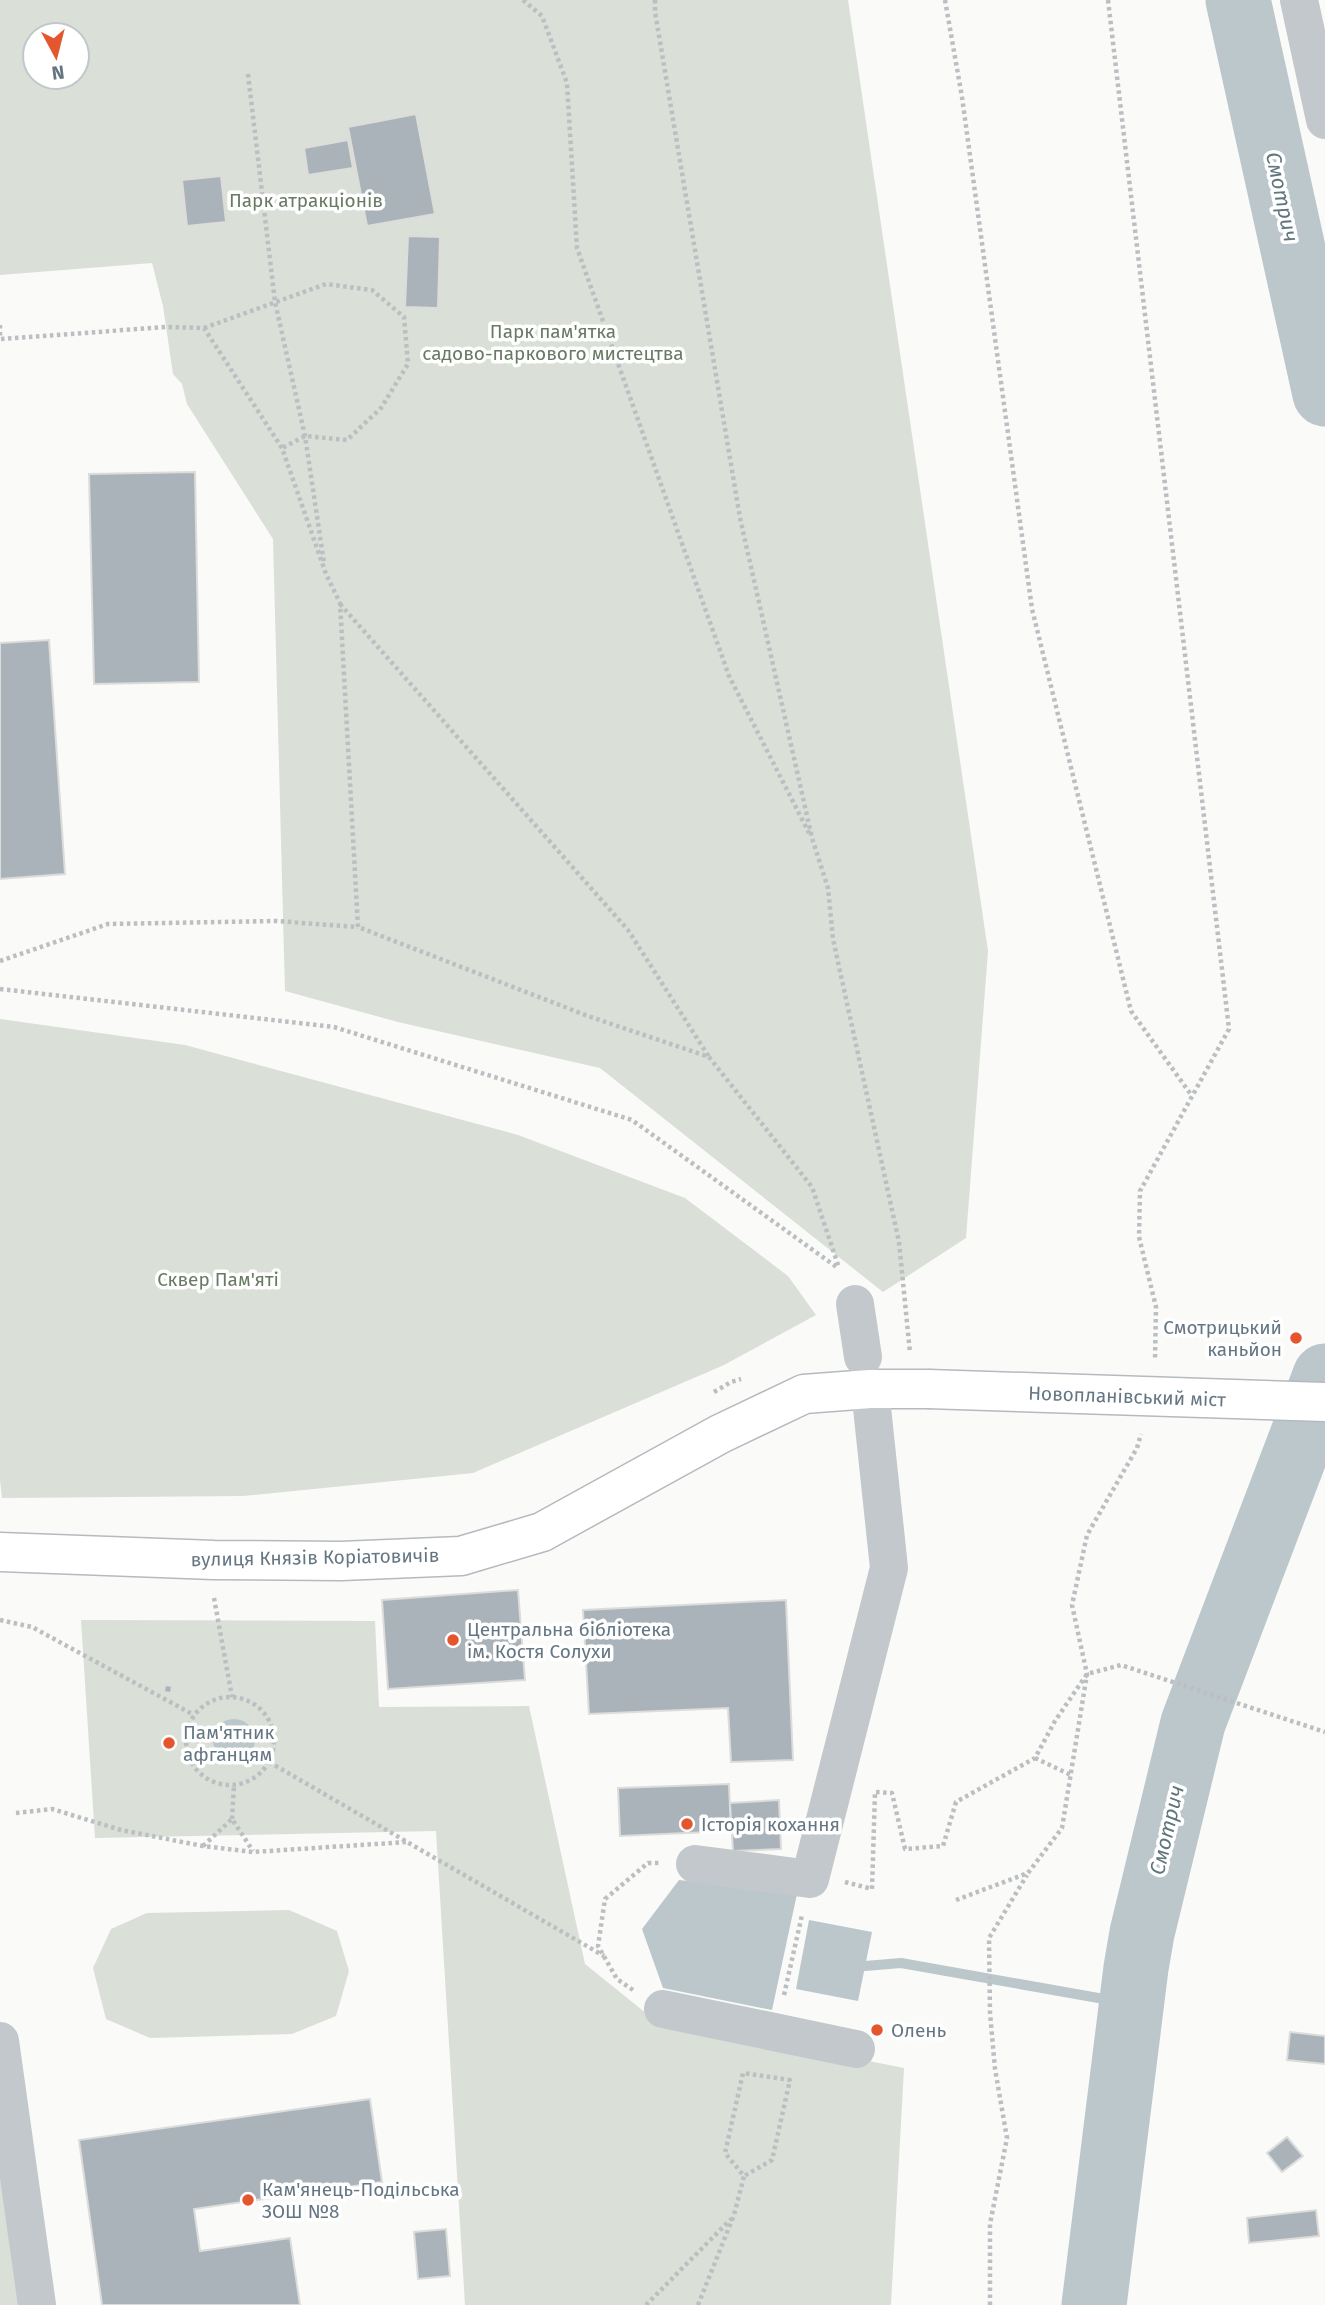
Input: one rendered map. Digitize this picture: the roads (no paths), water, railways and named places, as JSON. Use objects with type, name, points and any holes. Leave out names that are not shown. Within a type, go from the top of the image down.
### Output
[{"type":"main road","name":"вулиця Князів Коріатовичів","points":[[0,1552],[214,1560],[341,1561],[461,1556],[542,1532],[720,1434],[804,1394],[866,1373],[920,1375]]},
{"type":"main road","name":"Новопланівський міст","points":[[920,1375],[1325,1402]]},
{"type":"street","points":[[1299,0],[1325,120]]},
{"type":"street","points":[[695,1864],[810,1879],[889,1568],[855,1304]]},
{"type":"street","points":[[663,2009],[856,2049]]},
{"type":"street","points":[[0,2041],[37,2305]]},
{"type":"waterway","name":"Смотрич","points":[[1238,0],[1325,394]]},
{"type":"waterway","name":"Смотрич","points":[[1094,2305],[1136,1968],[1193,1723],[1325,1376]]},
{"type":"waterway","points":[[865,1966],[901,1963],[1132,2004]]},
{"type":"place","name":"Смотрицький каньйон","points":[[1296,1338]]},
{"type":"place","name":"Центральна бібліотека ім. Костя Солухи","points":[[453,1640]]},
{"type":"place","name":"Пам'ятник афганцям","points":[[169,1743]]},
{"type":"place","name":"Історія кохання","points":[[687,1824]]},
{"type":"place","name":"Олень","points":[[877,2030]]},
{"type":"place","name":"Кам'янець-Подільська ЗОШ №8","points":[[248,2200]]},
{"type":"park label","name":"Парк атракціонів","points":[[306,200]]},
{"type":"park label","name":"Парк пам'ятка садово-паркового мистецтва","points":[[553,342]]},
{"type":"park label","name":"Сквер Пам'яті","points":[[218,1279]]}]
